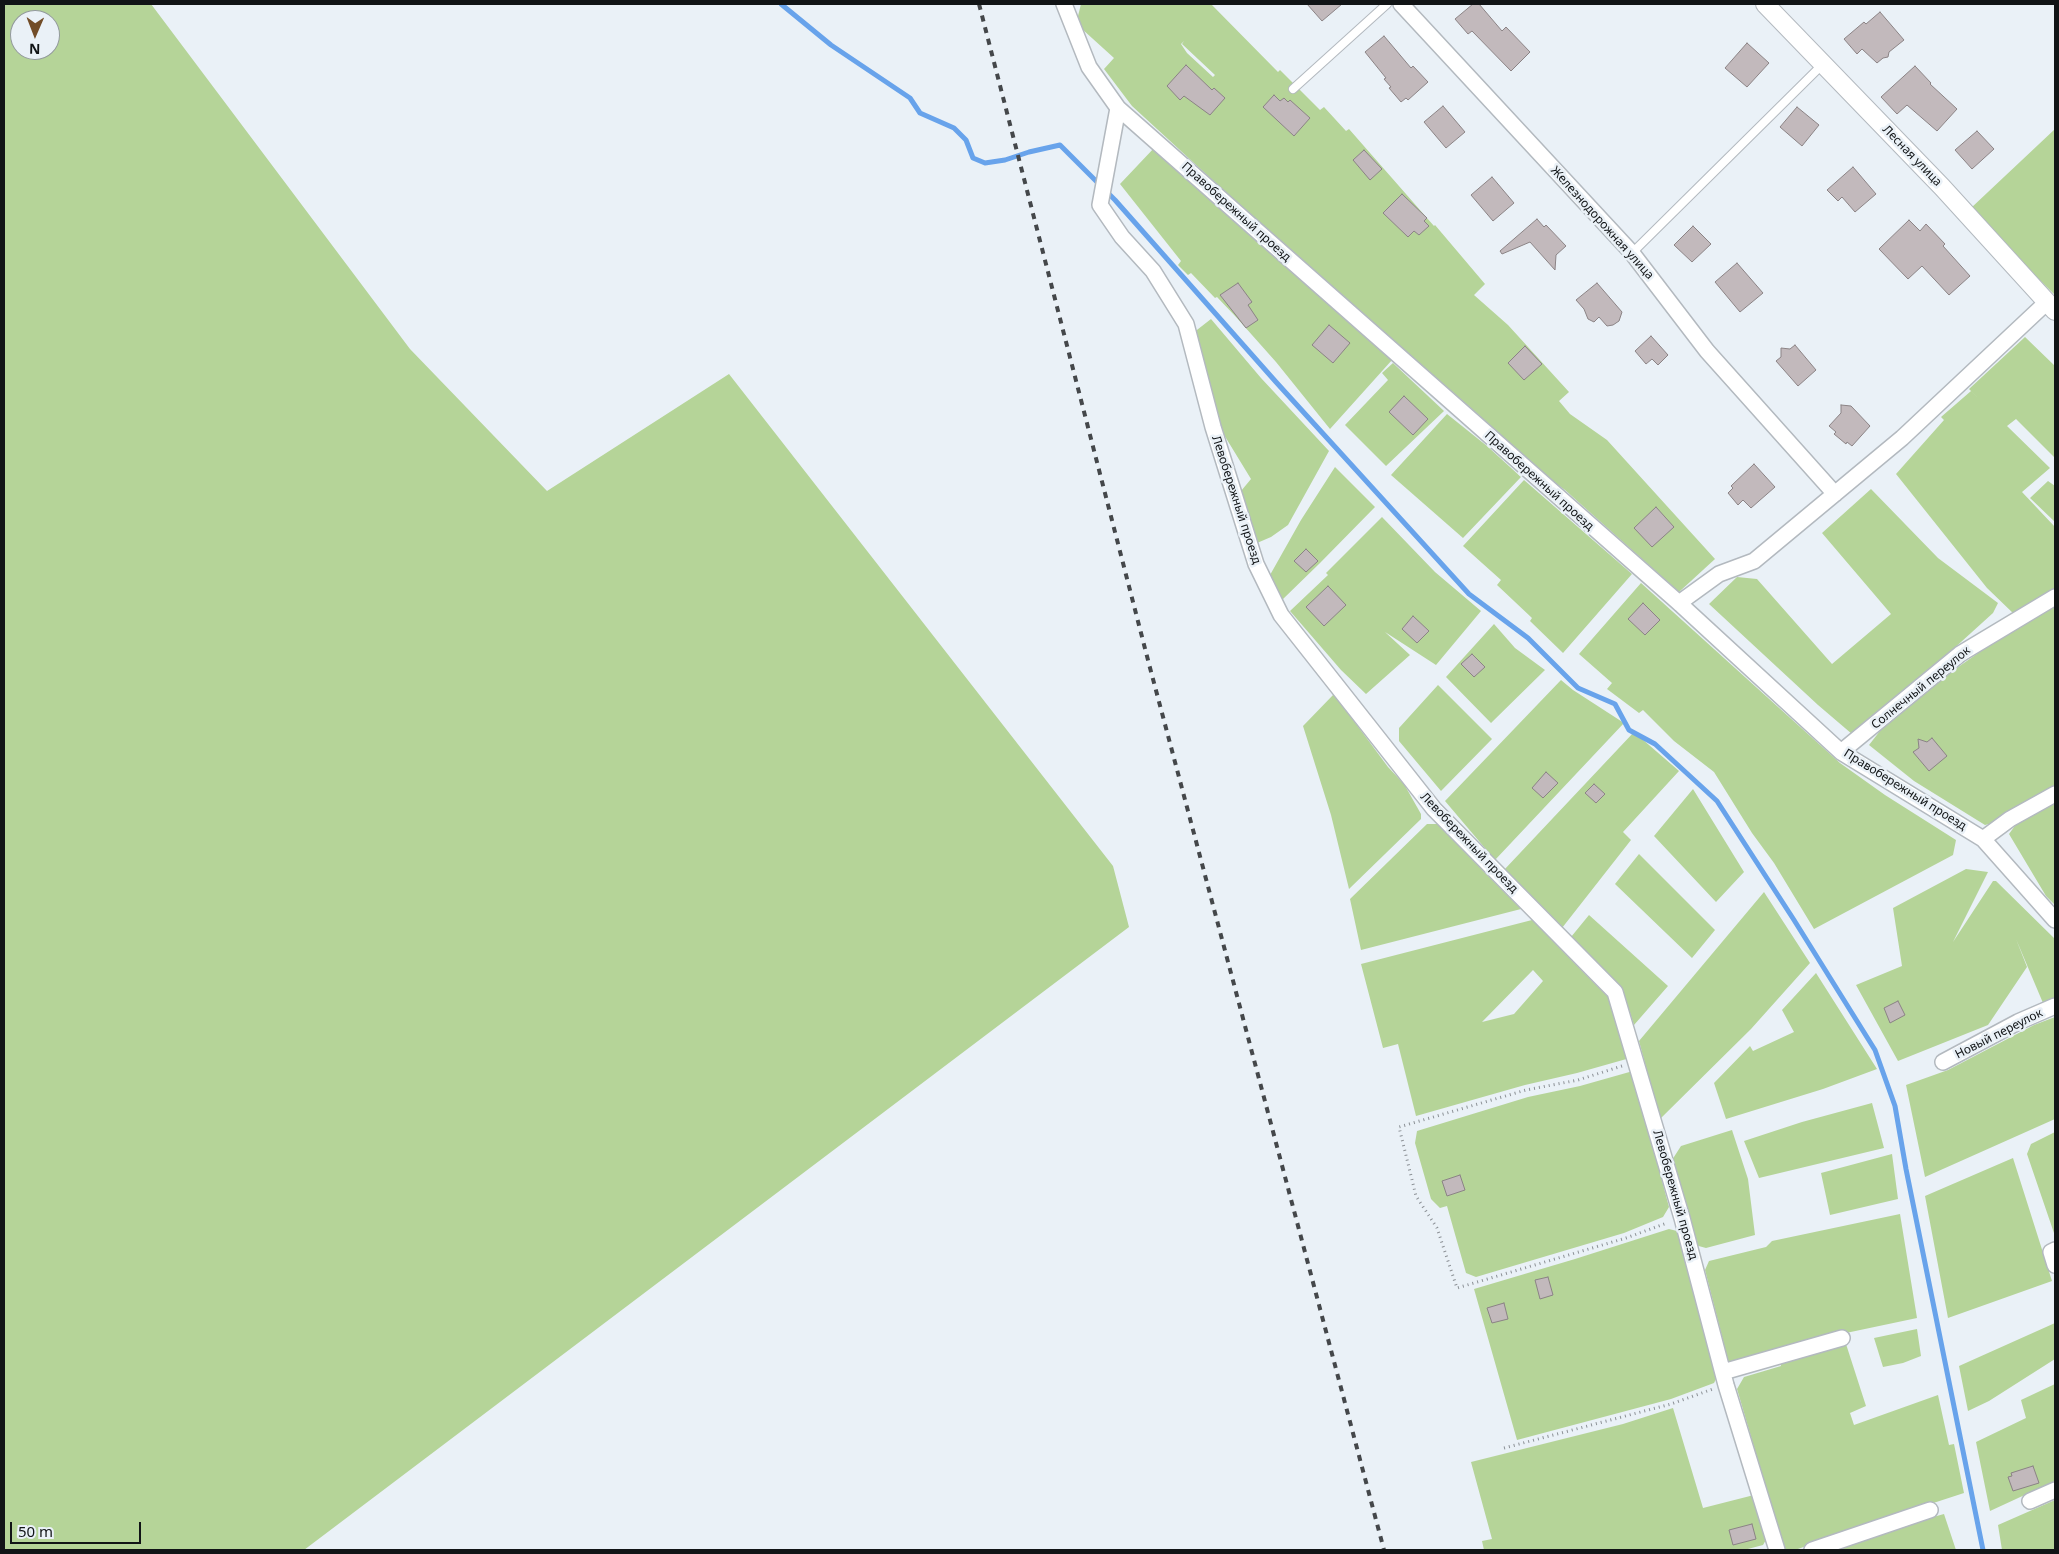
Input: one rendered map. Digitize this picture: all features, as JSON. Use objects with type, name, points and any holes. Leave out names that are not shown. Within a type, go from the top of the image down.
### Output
[{"type":"street","name":"Правобережный проезд","points":[[1064,4],[1089,67],[1118,108],[1679,603],[1841,752],[1983,839],[2055,920]]},
{"type":"street","name":"Железнодорожная улица","points":[[1401,4],[1632,254],[1707,351],[1835,494]]},
{"type":"street","name":"Лесная улица","points":[[1765,4],[1942,187],[2051,306]]},
{"type":"street","name":"Левобережный проезд","points":[[1118,108],[1100,206],[1122,237],[1153,271],[1186,324],[1213,427],[1256,564],[1281,614],[1434,809],[1615,992],[1682,1218],[1725,1378],[1777,1550]]},
{"type":"street","points":[[1679,603],[1719,574],[1754,561],[1902,438],[2051,306]]},
{"type":"street","name":"Солнечный переулок","points":[[1841,752],[1960,654],[2055,597]]},
{"type":"street","points":[[1983,839],[2010,819],[2055,794]]},
{"type":"street","name":"Новый переулок","points":[[1943,1062],[2018,1022],[2055,1006]]},
{"type":"street","points":[[2055,1250],[2051,1252],[2055,1265]]},
{"type":"street","points":[[1725,1378],[1842,1338]]},
{"type":"street","points":[[2030,1501],[2055,1490]]},
{"type":"street","points":[[1812,1550],[1930,1510]]},
{"type":"lane","points":[[1293,89],[1387,4]]},
{"type":"lane","points":[[1632,254],[1823,64]]},
{"type":"path","points":[[1636,1061],[1578,1080],[1526,1090],[1399,1127],[1416,1196],[1437,1228],[1457,1288],[1626,1238],[1682,1218]]},
{"type":"path","points":[[1504,1448],[1671,1404],[1725,1378]]},
{"type":"green space","points":[[4,4],[151,4],[410,349],[547,491],[729,374],[1113,866],[1129,927],[304,1550],[4,1550]]},
{"type":"green space","points":[[1081,4],[1211,4],[1278,72],[1280,70],[1320,110],[1324,107],[1346,131],[1349,129],[1485,284],[1474,295],[1508,325],[1569,392],[1559,401],[1570,414],[1607,440],[1715,559],[1679,592],[1257,221],[1132,106],[1104,69],[1114,58],[1082,29],[1077,20]],"holes":[[[1184,41],[1182,44],[1215,75],[1213,77],[1187,53],[1181,44]]]},
{"type":"green space","points":[[2055,129],[2055,295],[2015,256],[1971,208]]},
{"type":"green space","points":[[1155,147],[1271,254],[1392,360],[1330,429],[1276,362],[1236,317],[1191,273],[1188,275],[1178,265],[1181,261],[1120,184]]},
{"type":"green space","points":[[1211,319],[1261,378],[1329,451],[1288,525],[1271,537],[1257,543],[1241,491],[1251,479],[1218,425],[1193,333]]},
{"type":"green space","points":[[2025,337],[2055,366],[2055,458],[2016,419],[2007,426],[2050,468],[2022,492],[2055,527],[2055,590],[2015,615],[1987,588],[1896,474],[1944,420],[1941,417],[1971,391],[1969,389]]},
{"type":"green space","points":[[1393,363],[1444,411],[1386,466],[1345,425],[1388,380],[1382,373]]},
{"type":"green space","points":[[1447,414],[1487,446],[1521,477],[1463,538],[1391,475]]},
{"type":"green space","points":[[1335,467],[1375,507],[1282,600],[1270,575],[1301,520]]},
{"type":"green space","points":[[1524,480],[1632,574],[1563,653],[1530,621],[1532,618],[1497,585],[1501,580],[1463,546]]},
{"type":"green space","points":[[2048,481],[2055,486],[2055,522],[2030,498]]},
{"type":"green space","points":[[1871,489],[1938,558],[1998,603],[1993,613],[1950,652],[1852,734],[1709,604],[1737,577],[1757,579],[1832,664],[1891,614],[1822,533]]},
{"type":"green space","points":[[1382,517],[1435,572],[1481,611],[1436,665],[1385,632],[1410,655],[1366,694],[1341,670],[1290,611],[1328,575],[1326,573]]},
{"type":"green space","points":[[1641,583],[1840,763],[1885,795],[1956,840],[1953,855],[1814,929],[1774,863],[1752,833],[1714,772],[1674,741],[1643,710],[1639,713],[1607,689],[1612,683],[1579,654]]},
{"type":"green space","points":[[2055,602],[2055,788],[1993,823],[1985,825],[1914,781],[1869,745],[1887,722],[1934,684],[2021,623]]},
{"type":"green space","points":[[1494,624],[1515,648],[1545,670],[1491,723],[1446,677]]},
{"type":"green space","points":[[1561,680],[1624,723],[1495,860],[1445,801]]},
{"type":"green space","points":[[1438,685],[1492,739],[1441,791],[1399,741],[1399,728]]},
{"type":"green space","points":[[1334,694],[1388,767],[1404,784],[1421,814],[1421,819],[1349,889],[1331,815],[1303,726]]},
{"type":"green space","points":[[1634,732],[1679,771],[1623,832],[1631,840],[1562,928],[1504,870]]},
{"type":"green space","points":[[1693,789],[1744,872],[1716,902],[1654,836]]},
{"type":"green space","points":[[2055,799],[2055,905],[2046,896],[2009,834],[2017,823]]},
{"type":"green space","points":[[1427,824],[1437,824],[1521,909],[1361,950],[1350,899]]},
{"type":"green space","points":[[1639,854],[1715,930],[1692,958],[1615,884]]},
{"type":"green space","points":[[1966,869],[1988,872],[1953,942],[1993,881],[1996,881],[2055,939],[2055,998],[2043,1003],[2016,939],[2027,967],[1988,1025],[1898,1061],[1856,985],[1902,966],[1893,908]]},
{"type":"green space","points":[[1764,892],[1810,963],[1751,1029],[1660,1119],[1639,1041]]},
{"type":"green space","points":[[1589,915],[1668,986],[1634,1025],[1622,989],[1571,937]]},
{"type":"green space","points":[[1532,920],[1611,1000],[1630,1058],[1416,1116],[1398,1044],[1383,1048],[1361,964]],"holes":[[[1533,970],[1543,981],[1514,1014],[1482,1022]]]},
{"type":"green space","points":[[1816,973],[1877,1069],[1823,1089],[1726,1119],[1714,1083],[1750,1046],[1753,1051],[1794,1032],[1782,1010]]},
{"type":"green space","points":[[2055,1017],[2055,1119],[1925,1177],[1906,1085],[1948,1070],[2034,1025]]},
{"type":"green space","points":[[1633,1071],[1669,1207],[1663,1217],[1624,1233],[1476,1277],[1466,1273],[1447,1206],[1440,1208],[1431,1199],[1415,1143],[1417,1131],[1528,1097],[1580,1086]]},
{"type":"green space","points":[[1872,1103],[1884,1148],[1759,1178],[1744,1141],[1802,1122]]},
{"type":"green space","points":[[1732,1130],[1748,1179],[1755,1235],[1706,1248],[1695,1245],[1672,1160],[1681,1146]]},
{"type":"green space","points":[[2055,1132],[2055,1236],[2027,1154],[2031,1144]]},
{"type":"green space","points":[[1892,1154],[1898,1199],[1830,1215],[1821,1173]]},
{"type":"green space","points":[[2013,1158],[2052,1281],[1948,1318],[1925,1196]]},
{"type":"green space","points":[[1900,1214],[1917,1318],[1827,1337],[1729,1364],[1705,1270],[1709,1261],[1766,1247],[1772,1241]]},
{"type":"green space","points":[[1669,1229],[1677,1231],[1718,1375],[1714,1383],[1671,1399],[1517,1440],[1474,1289]]},
{"type":"green space","points":[[2055,1323],[2055,1359],[1989,1401],[1968,1411],[1959,1366]]},
{"type":"green space","points":[[1917,1329],[1921,1356],[1903,1363],[1883,1367],[1874,1338]]},
{"type":"green space","points":[[1846,1344],[1866,1406],[1850,1413],[1854,1425],[1938,1395],[1949,1445],[1954,1444],[1964,1493],[1795,1550],[1784,1549],[1737,1389],[1744,1377],[1781,1366],[1780,1362]]},
{"type":"green space","points":[[2055,1384],[2055,1481],[1990,1511],[1976,1442],[2026,1418],[2021,1400]]},
{"type":"green space","points":[[1673,1408],[1703,1508],[1754,1495],[1767,1538],[1763,1545],[1744,1550],[1484,1550],[1482,1541],[1492,1539],[1471,1462],[1623,1424]]},
{"type":"green space","points":[[2055,1500],[2055,1550],[2002,1550],[1998,1525]]},
{"type":"green space","points":[[1944,1514],[1956,1550],[1828,1550],[1875,1533]]},
{"type":"building","points":[[1307,4],[1342,4],[1322,21]]},
{"type":"building","points":[[1473,4],[1479,4],[1502,31],[1506,27],[1530,52],[1511,71],[1472,31],[1468,34],[1455,19]]},
{"type":"building","points":[[1880,12],[1904,40],[1889,52],[1888,57],[1883,58],[1877,63],[1862,49],[1857,54],[1844,39],[1864,22],[1866,24]]},
{"type":"building","points":[[1384,36],[1411,68],[1413,66],[1428,82],[1408,100],[1406,98],[1401,102],[1389,88],[1391,87],[1384,79],[1386,78],[1365,52]]},
{"type":"building","points":[[1747,43],[1769,63],[1747,87],[1725,68]]},
{"type":"building","points":[[1186,65],[1212,90],[1214,88],[1225,98],[1210,115],[1184,96],[1180,100],[1167,86]]},
{"type":"building","points":[[1915,66],[1930,84],[1957,109],[1937,131],[1907,105],[1897,114],[1881,97]]},
{"type":"building","points":[[1274,95],[1280,101],[1284,98],[1288,102],[1290,100],[1310,118],[1294,136],[1263,107]]},
{"type":"building","points":[[1443,106],[1465,132],[1446,148],[1424,122]]},
{"type":"building","points":[[1797,107],[1819,125],[1802,146],[1780,127]]},
{"type":"building","points":[[1977,131],[1994,149],[1972,169],[1955,150]]},
{"type":"building","points":[[1364,150],[1382,169],[1370,180],[1353,160]]},
{"type":"building","points":[[1853,167],[1876,194],[1855,212],[1842,197],[1838,201],[1827,190]]},
{"type":"building","points":[[1492,177],[1514,203],[1493,221],[1471,195]]},
{"type":"building","points":[[1402,194],[1427,218],[1424,221],[1429,226],[1419,235],[1414,231],[1408,237],[1383,213]]},
{"type":"building","points":[[1537,219],[1544,227],[1546,225],[1566,246],[1556,255],[1555,270],[1530,242],[1502,254],[1500,251]]},
{"type":"building","points":[[1909,220],[1920,231],[1926,224],[1945,244],[1943,246],[1970,276],[1949,295],[1922,266],[1908,279],[1879,249]]},
{"type":"building","points":[[1693,226],[1711,244],[1692,262],[1674,245]]},
{"type":"building","points":[[1737,263],[1763,293],[1740,312],[1715,282]]},
{"type":"building","points":[[1238,283],[1252,302],[1248,305],[1258,320],[1246,328],[1220,295]]},
{"type":"building","points":[[1597,283],[1622,312],[1619,321],[1613,325],[1607,326],[1599,317],[1594,322],[1588,319],[1584,309],[1576,300]]},
{"type":"building","points":[[1329,325],[1350,343],[1333,363],[1312,345]]},
{"type":"building","points":[[1651,336],[1668,355],[1658,365],[1652,359],[1646,364],[1635,351]]},
{"type":"building","points":[[1795,345],[1816,370],[1798,386],[1776,361],[1781,357],[1781,348],[1790,349]]},
{"type":"building","points":[[1525,346],[1542,364],[1524,380],[1508,363]]},
{"type":"building","points":[[1404,396],[1428,419],[1413,435],[1389,412]]},
{"type":"building","points":[[1841,405],[1851,406],[1870,426],[1852,446],[1847,442],[1846,444],[1834,434],[1836,432],[1829,426],[1841,413]]},
{"type":"building","points":[[1754,464],[1775,487],[1751,508],[1743,500],[1738,505],[1728,493],[1733,488],[1731,486]]},
{"type":"building","points":[[1656,507],[1674,527],[1652,547],[1634,528]]},
{"type":"building","points":[[1306,549],[1318,561],[1306,572],[1294,561]]},
{"type":"building","points":[[1328,586],[1346,605],[1324,626],[1306,607]]},
{"type":"building","points":[[1643,603],[1660,620],[1645,635],[1628,619]]},
{"type":"building","points":[[1413,616],[1429,631],[1417,643],[1402,629]]},
{"type":"building","points":[[1472,654],[1485,667],[1474,677],[1461,664]]},
{"type":"building","points":[[1932,738],[1947,756],[1929,771],[1913,752],[1919,748],[1918,739],[1927,742]]},
{"type":"building","points":[[1546,772],[1558,783],[1543,798],[1532,788]]},
{"type":"building","points":[[1594,784],[1605,794],[1596,803],[1585,793]]},
{"type":"building","points":[[1898,1001],[1905,1015],[1890,1023],[1884,1008]]},
{"type":"building","points":[[1460,1175],[1465,1190],[1447,1196],[1442,1181]]},
{"type":"building","points":[[1548,1277],[1553,1295],[1540,1299],[1535,1280]]},
{"type":"building","points":[[1504,1303],[1508,1319],[1492,1323],[1487,1308]]},
{"type":"building","points":[[2033,1466],[2039,1483],[2013,1491],[2008,1477],[2012,1476],[2011,1473]]},
{"type":"building","points":[[1752,1524],[1756,1539],[1733,1545],[1729,1530]]},
{"type":"waterway","points":[[781,4],[831,45],[910,98],[920,113],[954,128],[966,140],[973,158],[985,163],[1005,160],[1060,145],[1115,200],[1276,382],[1469,594],[1528,638],[1578,688],[1615,704],[1629,730],[1655,744],[1717,801],[1875,1050],[1895,1106],[1983,1550]]},
{"type":"railway","points":[[979,4],[1149,664],[1384,1550]]}]
